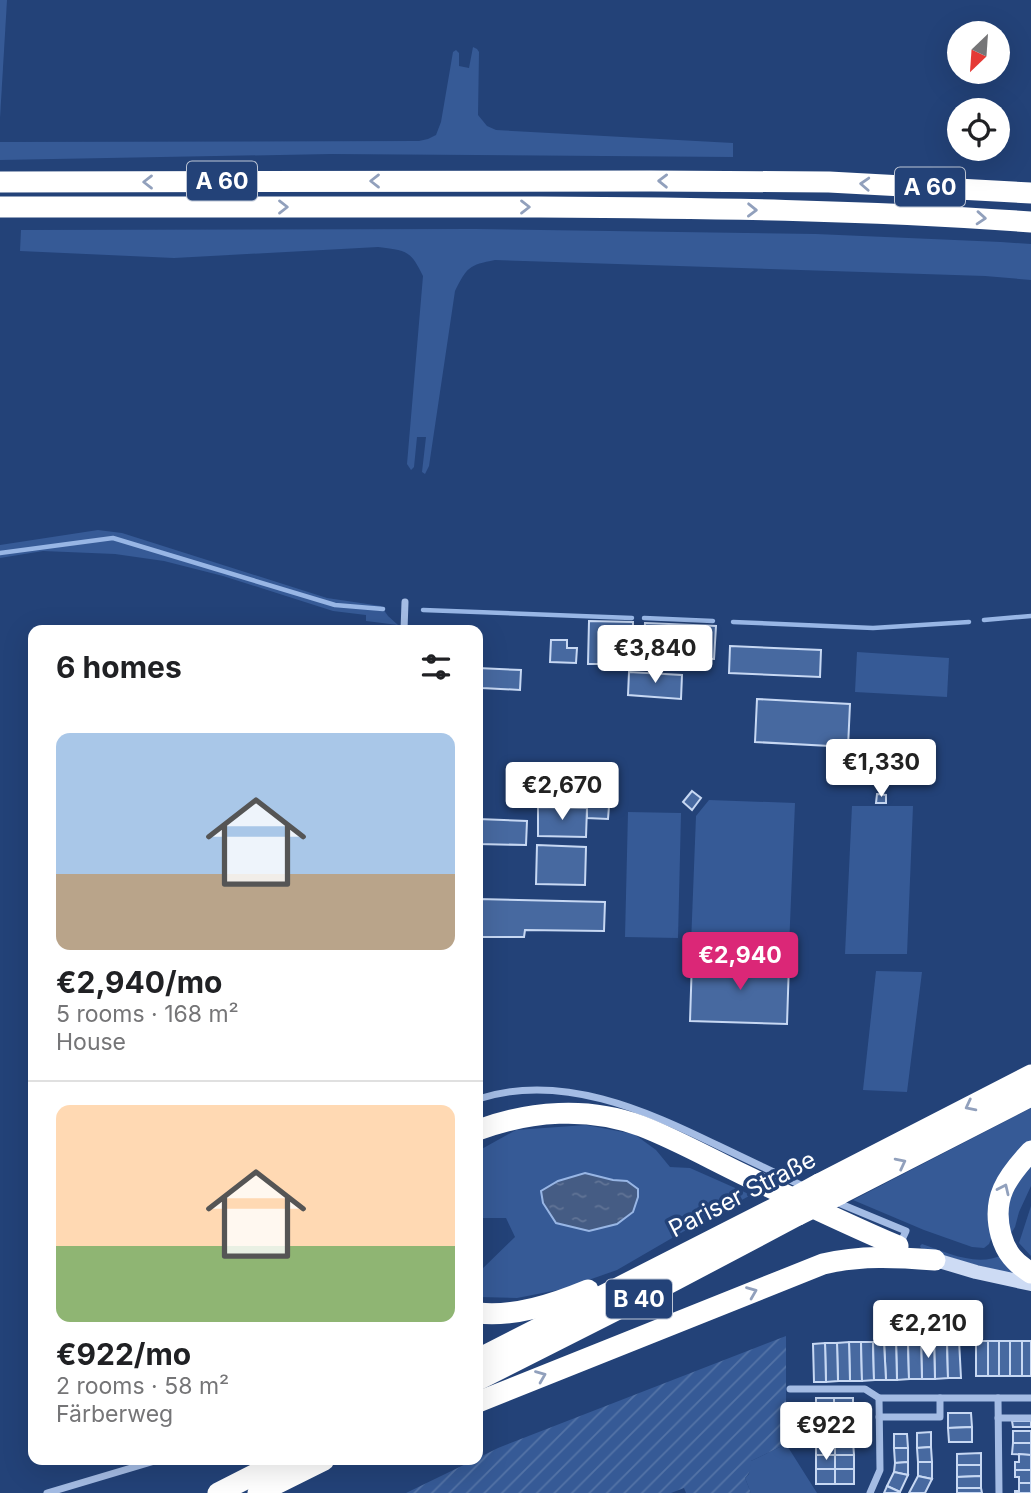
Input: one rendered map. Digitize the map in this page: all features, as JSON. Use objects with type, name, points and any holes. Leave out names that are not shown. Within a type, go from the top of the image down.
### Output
[{"type":"highway","name":"A 60","points":[[0,182],[829,182],[1031,192]]},
{"type":"highway","name":"A 60","points":[[0,207],[637,208],[813,211],[1031,222]]},
{"type":"highway","name":"Pariser Straße","points":[[483,1356],[1031,1075]]},
{"type":"highway","name":"Pariser Straße","points":[[483,1377],[1031,1096]]},
{"type":"highway","points":[[483,1128],[517,1118],[556,1113],[598,1115],[623,1121],[660,1135],[898,1246]]},
{"type":"highway","points":[[1031,1151],[1006,1182],[997,1213],[1006,1248],[1015,1261],[1031,1273]]},
{"type":"highway","points":[[483,1313],[511,1312],[544,1305],[680,1255]]},
{"type":"highway","points":[[483,1400],[823,1264],[846,1258],[869,1257],[935,1260]]},
{"type":"highway","points":[[218,1493],[271,1465]]},
{"type":"highway","points":[[258,1493],[314,1465]]},
{"type":"street","points":[[404,625],[405,602]]},
{"type":"street","points":[[483,1098],[534,1090],[575,1093],[633,1107],[848,1208],[906,1231],[898,1246],[976,1272],[1031,1284]]},
{"type":"street","points":[[790,1390],[865,1389],[879,1398],[1031,1398]]},
{"type":"street","points":[[870,1493],[880,1470],[879,1398]]},
{"type":"street","points":[[879,1417],[940,1417],[940,1398]]},
{"type":"street","points":[[998,1398],[999,1493]]},
{"type":"street","points":[[998,1418],[1031,1418]]},
{"type":"street","points":[[47,1493],[141,1465]]},
{"type":"shaded area","points":[[0,0],[7,0],[0,118]]},
{"type":"shaded area","points":[[473,47],[479,52],[478,115],[487,126],[496,130],[733,143],[733,157],[331,154],[0,160],[0,142],[428,139],[436,135],[441,122],[453,52],[456,50],[459,53],[459,66],[469,68]]},
{"type":"shaded area","points":[[475,229],[816,234],[1031,244],[1031,280],[985,276],[495,260],[479,264],[466,272],[455,291],[429,466],[425,474],[422,472],[426,437],[417,437],[414,467],[411,470],[407,464],[423,276],[406,253],[378,247],[174,258],[20,251],[21,230]]},
{"type":"shaded area","points":[[98,530],[122,533],[327,598],[381,606],[398,625],[366,621],[366,615],[333,611],[223,576],[164,561],[115,554],[43,551],[0,558],[0,545]]},
{"type":"shaded area","points":[[857,652],[949,658],[947,697],[855,692]]},
{"type":"shaded area","points":[[709,800],[795,803],[789,947],[691,944],[696,816]]},
{"type":"shaded area","points":[[852,806],[913,806],[907,954],[845,954]]},
{"type":"shaded area","points":[[628,812],[681,813],[678,938],[625,937]]},
{"type":"shaded area","points":[[876,971],[922,972],[907,1092],[863,1090]]},
{"type":"shaded area","points":[[1031,1108],[1031,1141],[989,1244],[984,1248],[972,1247],[924,1230],[853,1200]]},
{"type":"shaded area","points":[[586,1125],[634,1134],[656,1150],[670,1167],[690,1168],[751,1195],[617,1270],[563,1289],[517,1298],[483,1297],[483,1268],[515,1237],[506,1218],[483,1218],[483,1148],[516,1130]]},
{"type":"shaded area","points":[[1031,1159],[1031,1186],[1009,1237],[1002,1213]]},
{"type":"shaded area","points":[[1031,1206],[1031,1256],[1019,1243]]},
{"type":"shaded area","points":[[922,1244],[972,1259],[983,1260],[1003,1255],[1016,1275],[921,1248]]},
{"type":"shaded area","points":[[786,1336],[786,1444],[751,1461],[745,1478],[751,1493],[686,1493],[684,1488],[671,1493],[406,1493],[464,1465],[483,1465],[483,1456]]},
{"type":"shaded area","points":[[786,1444],[817,1493],[751,1493],[745,1478],[749,1474],[751,1461]]},
{"type":"water","points":[[585,1173],[627,1181],[638,1189],[633,1212],[617,1224],[589,1231],[556,1223],[543,1203],[541,1191],[558,1181]]},
{"type":"building","points":[[589,621],[633,622],[633,640],[617,640],[617,664],[588,664]]},
{"type":"building","points":[[645,623],[716,626],[714,659],[643,656]]},
{"type":"building","points":[[551,640],[567,640],[567,648],[577,648],[576,663],[550,662]]},
{"type":"building","points":[[730,646],[821,650],[820,677],[729,673]]},
{"type":"building","points":[[483,668],[521,670],[520,690],[483,688]]},
{"type":"building","points":[[629,672],[682,675],[681,699],[628,695]]},
{"type":"building","points":[[757,699],[850,704],[848,747],[755,742]]},
{"type":"building","points":[[692,791],[701,798],[692,810],[683,802]]},
{"type":"building","points":[[877,794],[886,795],[886,803],[876,803]]},
{"type":"building","points":[[587,805],[609,806],[608,819],[587,818]]},
{"type":"building","points":[[538,807],[587,808],[586,837],[538,836]]},
{"type":"building","points":[[483,819],[527,821],[526,845],[483,844]]},
{"type":"building","points":[[537,845],[586,847],[585,885],[536,884]]},
{"type":"building","points":[[483,899],[605,902],[604,931],[525,930],[524,937],[483,937]]},
{"type":"building","points":[[692,960],[789,963],[787,1024],[690,1021]]},
{"type":"building","points":[[934,1340],[947,1340],[948,1378],[935,1379]]},
{"type":"building","points":[[934,1340],[935,1379],[922,1379],[921,1341]]},
{"type":"building","points":[[947,1340],[959,1340],[961,1378],[948,1378]]},
{"type":"building","points":[[896,1341],[908,1341],[909,1379],[897,1380]]},
{"type":"building","points":[[896,1341],[897,1380],[886,1380],[884,1342]]},
{"type":"building","points":[[908,1341],[921,1341],[922,1379],[909,1379]]},
{"type":"building","points":[[976,1341],[988,1341],[988,1376],[976,1376]]},
{"type":"building","points":[[988,1341],[999,1341],[999,1376],[988,1376]]},
{"type":"building","points":[[999,1341],[1010,1341],[1010,1376],[999,1376]]},
{"type":"building","points":[[1010,1341],[1022,1341],[1022,1376],[1010,1376]]},
{"type":"building","points":[[1022,1341],[1031,1341],[1031,1376],[1022,1376]]},
{"type":"building","points":[[849,1342],[861,1342],[862,1381],[850,1381]]},
{"type":"building","points":[[849,1342],[850,1381],[838,1381],[837,1343]]},
{"type":"building","points":[[861,1342],[873,1342],[874,1380],[862,1381]]},
{"type":"building","points":[[873,1342],[884,1342],[886,1380],[874,1380]]},
{"type":"building","points":[[825,1343],[837,1343],[838,1381],[826,1382]]},
{"type":"building","points":[[825,1343],[826,1382],[814,1382],[813,1344]]},
{"type":"building","points":[[816,1398],[834,1398],[834,1412],[816,1412]]},
{"type":"building","points":[[834,1398],[853,1398],[853,1412],[834,1412]]},
{"type":"building","points":[[816,1412],[834,1412],[835,1426],[816,1427]]},
{"type":"building","points":[[834,1412],[853,1412],[853,1426],[835,1426]]},
{"type":"building","points":[[948,1413],[971,1413],[972,1427],[948,1428]]},
{"type":"building","points":[[1012,1421],[1031,1421],[1031,1427],[1013,1427]]},
{"type":"building","points":[[835,1426],[835,1441],[816,1441],[816,1427]]},
{"type":"building","points":[[835,1426],[853,1426],[853,1441],[835,1441]]},
{"type":"building","points":[[972,1427],[972,1442],[949,1442],[948,1428]]},
{"type":"building","points":[[1013,1431],[1031,1431],[1031,1443],[1013,1443]]},
{"type":"building","points":[[931,1432],[931,1447],[917,1448],[917,1433]]},
{"type":"building","points":[[894,1434],[907,1434],[908,1448],[894,1448]]},
{"type":"building","points":[[816,1441],[835,1441],[835,1455],[816,1455]]},
{"type":"building","points":[[835,1441],[853,1441],[854,1455],[835,1455]]},
{"type":"building","points":[[1013,1443],[1031,1443],[1031,1455],[1012,1454]]},
{"type":"building","points":[[931,1447],[932,1462],[918,1462],[917,1448]]},
{"type":"building","points":[[894,1448],[908,1448],[908,1462],[895,1463]]},
{"type":"building","points":[[981,1453],[981,1465],[957,1465],[957,1454]]},
{"type":"building","points":[[1019,1454],[1031,1455],[1031,1470],[1015,1470]]},
{"type":"building","points":[[816,1455],[835,1455],[835,1469],[816,1469]]},
{"type":"building","points":[[835,1455],[854,1455],[854,1469],[835,1469]]},
{"type":"building","points":[[908,1462],[908,1475],[894,1472],[895,1463]]},
{"type":"building","points":[[918,1462],[932,1462],[932,1479],[918,1476]]},
{"type":"building","points":[[957,1465],[981,1465],[981,1476],[957,1477]]},
{"type":"building","points":[[816,1469],[835,1469],[835,1484],[816,1484]]},
{"type":"building","points":[[835,1469],[854,1469],[854,1484],[835,1484]]},
{"type":"building","points":[[1015,1470],[1031,1470],[1031,1483],[1019,1483]]},
{"type":"building","points":[[894,1472],[908,1475],[900,1492],[887,1486]]},
{"type":"building","points":[[918,1476],[932,1479],[925,1493],[909,1493]]},
{"type":"building","points":[[981,1476],[981,1488],[957,1488],[957,1477]]},
{"type":"building","points":[[1019,1483],[1031,1483],[1031,1493],[1015,1493],[1019,1491]]},
{"type":"building","points":[[887,1486],[900,1492],[900,1493],[884,1493]]},
{"type":"building","points":[[957,1488],[981,1488],[982,1493],[957,1493]]},
{"type":"waterway","points":[[0,553],[113,538],[335,605],[383,609]]},
{"type":"waterway","points":[[423,610],[632,618]]},
{"type":"waterway","points":[[984,620],[1031,616]]},
{"type":"waterway","points":[[644,618],[713,621]]},
{"type":"waterway","points":[[733,622],[873,628],[969,622]]}]
